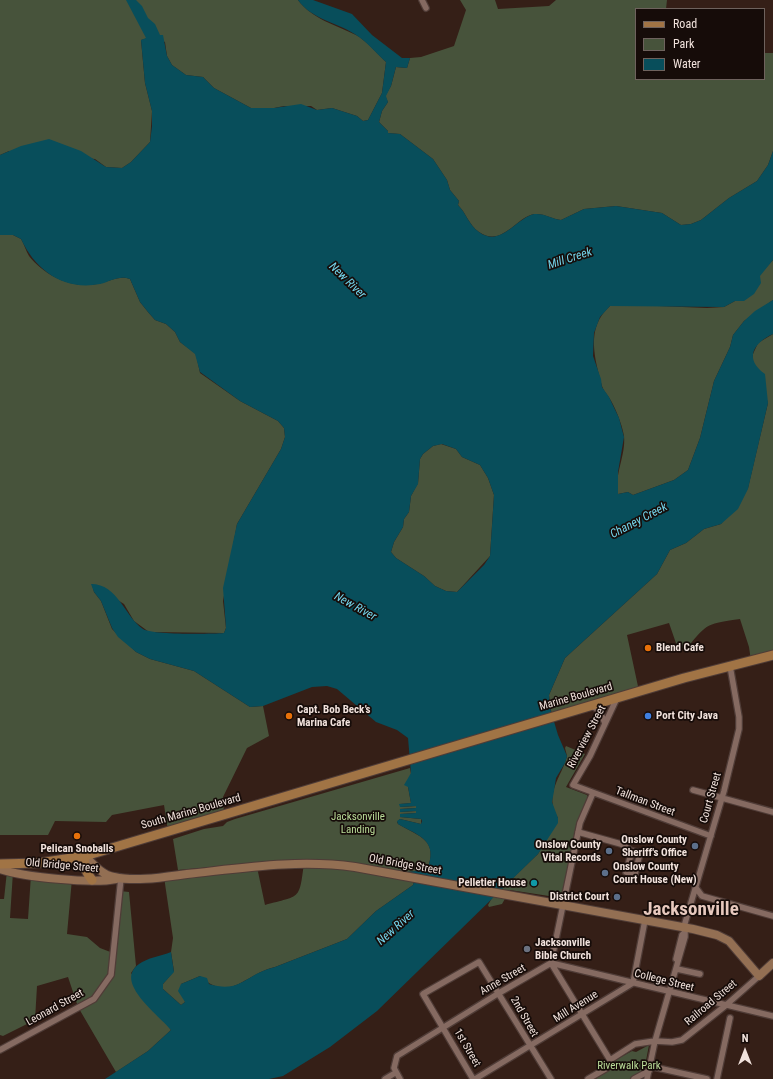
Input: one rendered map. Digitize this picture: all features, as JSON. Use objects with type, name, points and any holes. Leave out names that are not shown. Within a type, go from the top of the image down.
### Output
[{"type":"main road","name":"Marine Boulevard","points":[[386,766],[591,705],[773,655]]},
{"type":"main road","name":"South Marine Boulevard","points":[[0,864],[39,863],[85,856],[386,766]]},
{"type":"main road","name":"Old Bridge Street","points":[[85,856],[95,867],[105,874],[122,878],[161,877],[309,863],[332,864],[508,894],[645,920],[684,930],[716,935],[729,941],[759,976]]},
{"type":"main road","points":[[85,856],[83,863],[85,871],[92,880]]},
{"type":"main road","name":"Old Bridge Street","points":[[0,869],[31,875],[92,880],[107,881],[122,878]]},
{"type":"main road","name":"Railroad Street","points":[[759,976],[773,964]]},
{"type":"street","points":[[422,0],[426,8]]},
{"type":"street","name":"Court Street","points":[[669,990],[681,936],[722,799],[739,729],[739,718],[730,666]]},
{"type":"street","name":"Riverview Street","points":[[573,785],[590,756],[618,698]]},
{"type":"street","points":[[591,705],[599,710],[605,723]]},
{"type":"street","name":"Tallman Street","points":[[573,785],[711,836]]},
{"type":"street","points":[[693,790],[773,812]]},
{"type":"street","points":[[593,793],[578,832],[551,964],[610,1060]]},
{"type":"street","points":[[578,832],[621,844],[632,851]]},
{"type":"street","name":"Leonard Street","points":[[0,1050],[94,999],[111,975],[122,878]]},
{"type":"street","points":[[696,888],[702,896],[773,916]]},
{"type":"street","points":[[633,983],[645,920]]},
{"type":"street","name":"Court Street","points":[[647,1079],[655,1041],[685,937],[684,930]]},
{"type":"street","name":"1st Street","points":[[474,1079],[423,994],[479,962],[482,964]]},
{"type":"street","name":"2nd Street","points":[[482,964],[550,1079]]},
{"type":"street","name":"College Street","points":[[551,964],[669,990],[725,1006],[773,1016]]},
{"type":"street","name":"Anne Street","points":[[395,1073],[394,1063],[397,1056],[499,993],[551,964]]},
{"type":"street","points":[[677,969],[700,974]]},
{"type":"street","name":"Railroad Street","points":[[588,1079],[607,1068],[610,1060],[635,1044],[655,1041],[672,1042],[682,1040],[725,1006],[759,976]]},
{"type":"street","name":"Mill Avenue","points":[[474,1079],[530,1047],[633,983]]},
{"type":"street","points":[[717,1079],[730,1018]]},
{"type":"street","points":[[634,1079],[649,1068],[707,1079]]},
{"type":"street","points":[[385,1079],[395,1073],[400,1079]]},
{"type":"green space","points":[[0,0],[298,0],[304,7],[317,17],[356,35],[368,44],[386,62],[382,93],[368,120],[363,121],[357,116],[332,108],[317,110],[311,106],[284,106],[274,108],[251,108],[214,88],[203,77],[186,75],[172,65],[167,56],[165,42],[152,37],[141,40],[145,83],[152,111],[150,142],[131,162],[122,168],[106,167],[95,159],[9,151],[0,155]]},
{"type":"green space","points":[[460,0],[495,0],[498,9],[549,6],[556,0],[667,0],[666,8],[635,8],[635,80],[765,80],[765,53],[773,53],[773,151],[768,165],[757,181],[729,198],[701,220],[691,224],[681,225],[662,213],[616,206],[584,209],[561,220],[541,214],[534,214],[527,216],[502,234],[487,236],[479,232],[458,205],[459,201],[450,190],[447,180],[433,159],[400,134],[387,133],[388,131],[379,122],[382,111],[388,102],[385,96],[391,86],[396,67],[407,68],[410,58],[421,57],[454,46],[466,10]]},
{"type":"green space","points":[[0,235],[13,235],[21,239],[29,256],[35,263],[51,275],[69,283],[88,285],[118,278],[130,279],[140,302],[155,320],[166,324],[175,332],[180,342],[196,354],[200,373],[240,401],[278,421],[284,428],[285,437],[281,449],[237,524],[223,601],[226,628],[224,633],[149,632],[134,621],[124,604],[92,584],[94,592],[101,601],[112,629],[136,652],[150,659],[194,671],[250,707],[263,706],[269,736],[247,748],[223,797],[224,815],[168,831],[164,805],[112,815],[106,822],[55,821],[48,835],[0,835]]},
{"type":"green space","points":[[773,260],[773,300],[744,321],[733,335],[730,347],[714,381],[700,438],[688,470],[674,480],[633,495],[628,492],[618,494],[617,487],[624,436],[616,410],[602,387],[595,355],[595,334],[597,324],[602,315],[610,306],[724,307],[735,301]]},
{"type":"green space","points":[[773,334],[773,655],[751,661],[749,647],[740,619],[715,623],[705,628],[688,647],[678,649],[669,623],[627,635],[639,691],[552,717],[549,695],[565,658],[657,574],[670,550],[686,543],[704,529],[721,524],[748,488],[768,403],[757,368],[752,362],[753,354],[758,343]]},
{"type":"green space","points":[[441,444],[456,449],[462,457],[480,465],[488,478],[494,495],[490,556],[457,592],[446,591],[435,586],[424,576],[396,558],[391,552],[394,542],[403,527],[404,519],[409,512],[411,496],[418,483],[420,459],[423,454],[433,446]]},
{"type":"green space","points":[[566,746],[585,754],[566,787],[587,795],[588,798],[576,835],[562,898],[510,890],[502,904],[489,907],[488,905],[492,898],[538,854],[558,818],[552,801],[555,786],[565,764],[567,756]]},
{"type":"green space","name":"Jacksonville Landing","points":[[410,768],[411,774],[408,787],[411,803],[400,804],[400,807],[416,806],[416,808],[400,809],[400,812],[416,811],[416,813],[400,814],[400,817],[421,819],[421,824],[400,819],[397,822],[420,836],[429,846],[431,852],[427,870],[407,872],[341,861],[303,859],[178,870],[173,839],[204,829],[223,826],[227,822],[235,819]]},
{"type":"green space","points":[[304,863],[415,878],[413,885],[376,911],[347,939],[264,971],[237,985],[220,987],[211,984],[200,976],[181,984],[185,1002],[181,1005],[163,989],[163,984],[174,971],[171,952],[173,938],[164,877],[257,867],[265,905],[286,900],[296,894],[301,884]]},
{"type":"green space","points":[[7,871],[13,872],[10,918],[28,919],[31,875],[72,879],[67,934],[87,937],[100,948],[113,953],[120,891],[129,892],[136,966],[131,973],[171,1030],[148,1051],[116,1072],[78,1007],[68,977],[37,986],[35,1020],[3,1036],[0,1035],[0,899],[4,899]]},
{"type":"green space","name":"Riverwalk Park","points":[[649,1045],[644,1071],[630,1079],[596,1079],[610,1063],[632,1051],[636,1052]]},
{"type":"water","points":[[126,0],[136,0],[142,6],[148,18],[155,24],[160,35],[163,35],[167,56],[172,65],[186,75],[203,77],[214,88],[251,108],[274,108],[301,104],[317,110],[332,108],[357,116],[363,121],[368,120],[382,93],[386,62],[359,37],[311,13],[298,0],[313,0],[352,14],[372,35],[402,58],[410,58],[407,68],[396,67],[391,86],[386,96],[388,102],[382,111],[379,122],[388,131],[388,133],[400,134],[433,159],[447,180],[450,190],[459,201],[458,205],[476,229],[487,236],[501,234],[534,214],[542,214],[561,220],[584,209],[616,206],[662,213],[681,225],[691,224],[701,220],[729,198],[757,181],[768,165],[773,151],[773,260],[760,276],[761,283],[754,294],[744,301],[735,301],[724,307],[610,306],[600,317],[594,333],[593,356],[601,379],[602,387],[609,397],[619,418],[624,437],[618,472],[618,494],[628,492],[633,495],[674,480],[688,470],[700,438],[714,381],[730,347],[733,335],[744,321],[755,311],[773,300],[773,334],[760,342],[756,347],[753,357],[758,368],[765,374],[768,403],[748,489],[738,509],[721,524],[704,529],[686,543],[670,550],[657,574],[565,658],[549,695],[550,708],[558,735],[567,756],[565,763],[556,778],[552,802],[558,818],[558,823],[538,854],[377,1011],[330,1047],[283,1076],[269,1079],[105,1079],[148,1051],[171,1030],[141,998],[135,989],[131,980],[132,971],[142,962],[171,952],[174,972],[163,984],[163,989],[181,1005],[185,1002],[178,991],[181,984],[200,976],[207,978],[209,984],[229,987],[236,985],[265,970],[347,939],[376,911],[413,885],[416,874],[407,872],[427,870],[430,860],[430,852],[429,845],[425,840],[398,824],[397,821],[400,819],[421,824],[422,821],[421,819],[400,817],[400,814],[416,813],[416,811],[400,812],[400,809],[416,808],[416,806],[400,807],[399,804],[411,803],[408,787],[404,785],[411,773],[408,738],[397,730],[376,722],[337,689],[327,686],[312,687],[263,706],[250,707],[194,671],[150,659],[136,652],[118,637],[112,628],[101,601],[94,592],[91,584],[100,585],[115,595],[131,617],[143,629],[169,633],[224,633],[226,628],[223,588],[237,524],[281,449],[285,437],[284,428],[278,421],[240,401],[200,372],[195,354],[180,342],[175,332],[166,324],[155,320],[148,312],[140,302],[130,279],[119,278],[100,284],[87,285],[63,281],[43,269],[35,261],[21,239],[13,235],[0,235],[0,155],[21,146],[49,139],[81,151],[106,167],[122,168],[131,162],[150,142],[152,111],[145,83],[141,40],[146,38]],"holes":[[[442,444],[456,449],[462,457],[480,465],[488,478],[494,495],[490,556],[484,565],[457,592],[446,591],[435,586],[424,576],[396,558],[391,552],[394,542],[403,527],[404,519],[409,512],[411,496],[418,484],[420,459],[423,454],[433,446]]]},
{"type":"place","name":"Blend Cafe","points":[[648,648]]},
{"type":"place","name":"Capt. Bob Beck’s Marina Cafe","points":[[289,716]]},
{"type":"place","name":"Port City Java","points":[[648,716]]},
{"type":"place","name":"Pelican Snoballs","points":[[77,836]]},
{"type":"place","name":"Onslow County Sheriff's Office","points":[[695,846]]},
{"type":"place","name":"Onslow County Vital Records","points":[[609,851]]},
{"type":"place","name":"Onslow County Court House (New)","points":[[605,873]]},
{"type":"place","name":"Pelletier House","points":[[534,883]]},
{"type":"place","name":"District Court","points":[[617,897]]},
{"type":"place","name":"Jacksonville Bible Church","points":[[527,949]]},
{"type":"district","name":"Jacksonville","points":[[691,910]]},
{"type":"water label","name":"Mill Creek","points":[[570,259]]},
{"type":"water label","name":"New River","points":[[347,281]]},
{"type":"water label","name":"Chaney Creek","points":[[639,521]]},
{"type":"water label","name":"New River","points":[[355,607]]},
{"type":"water label","name":"New River","points":[[396,928]]}]
